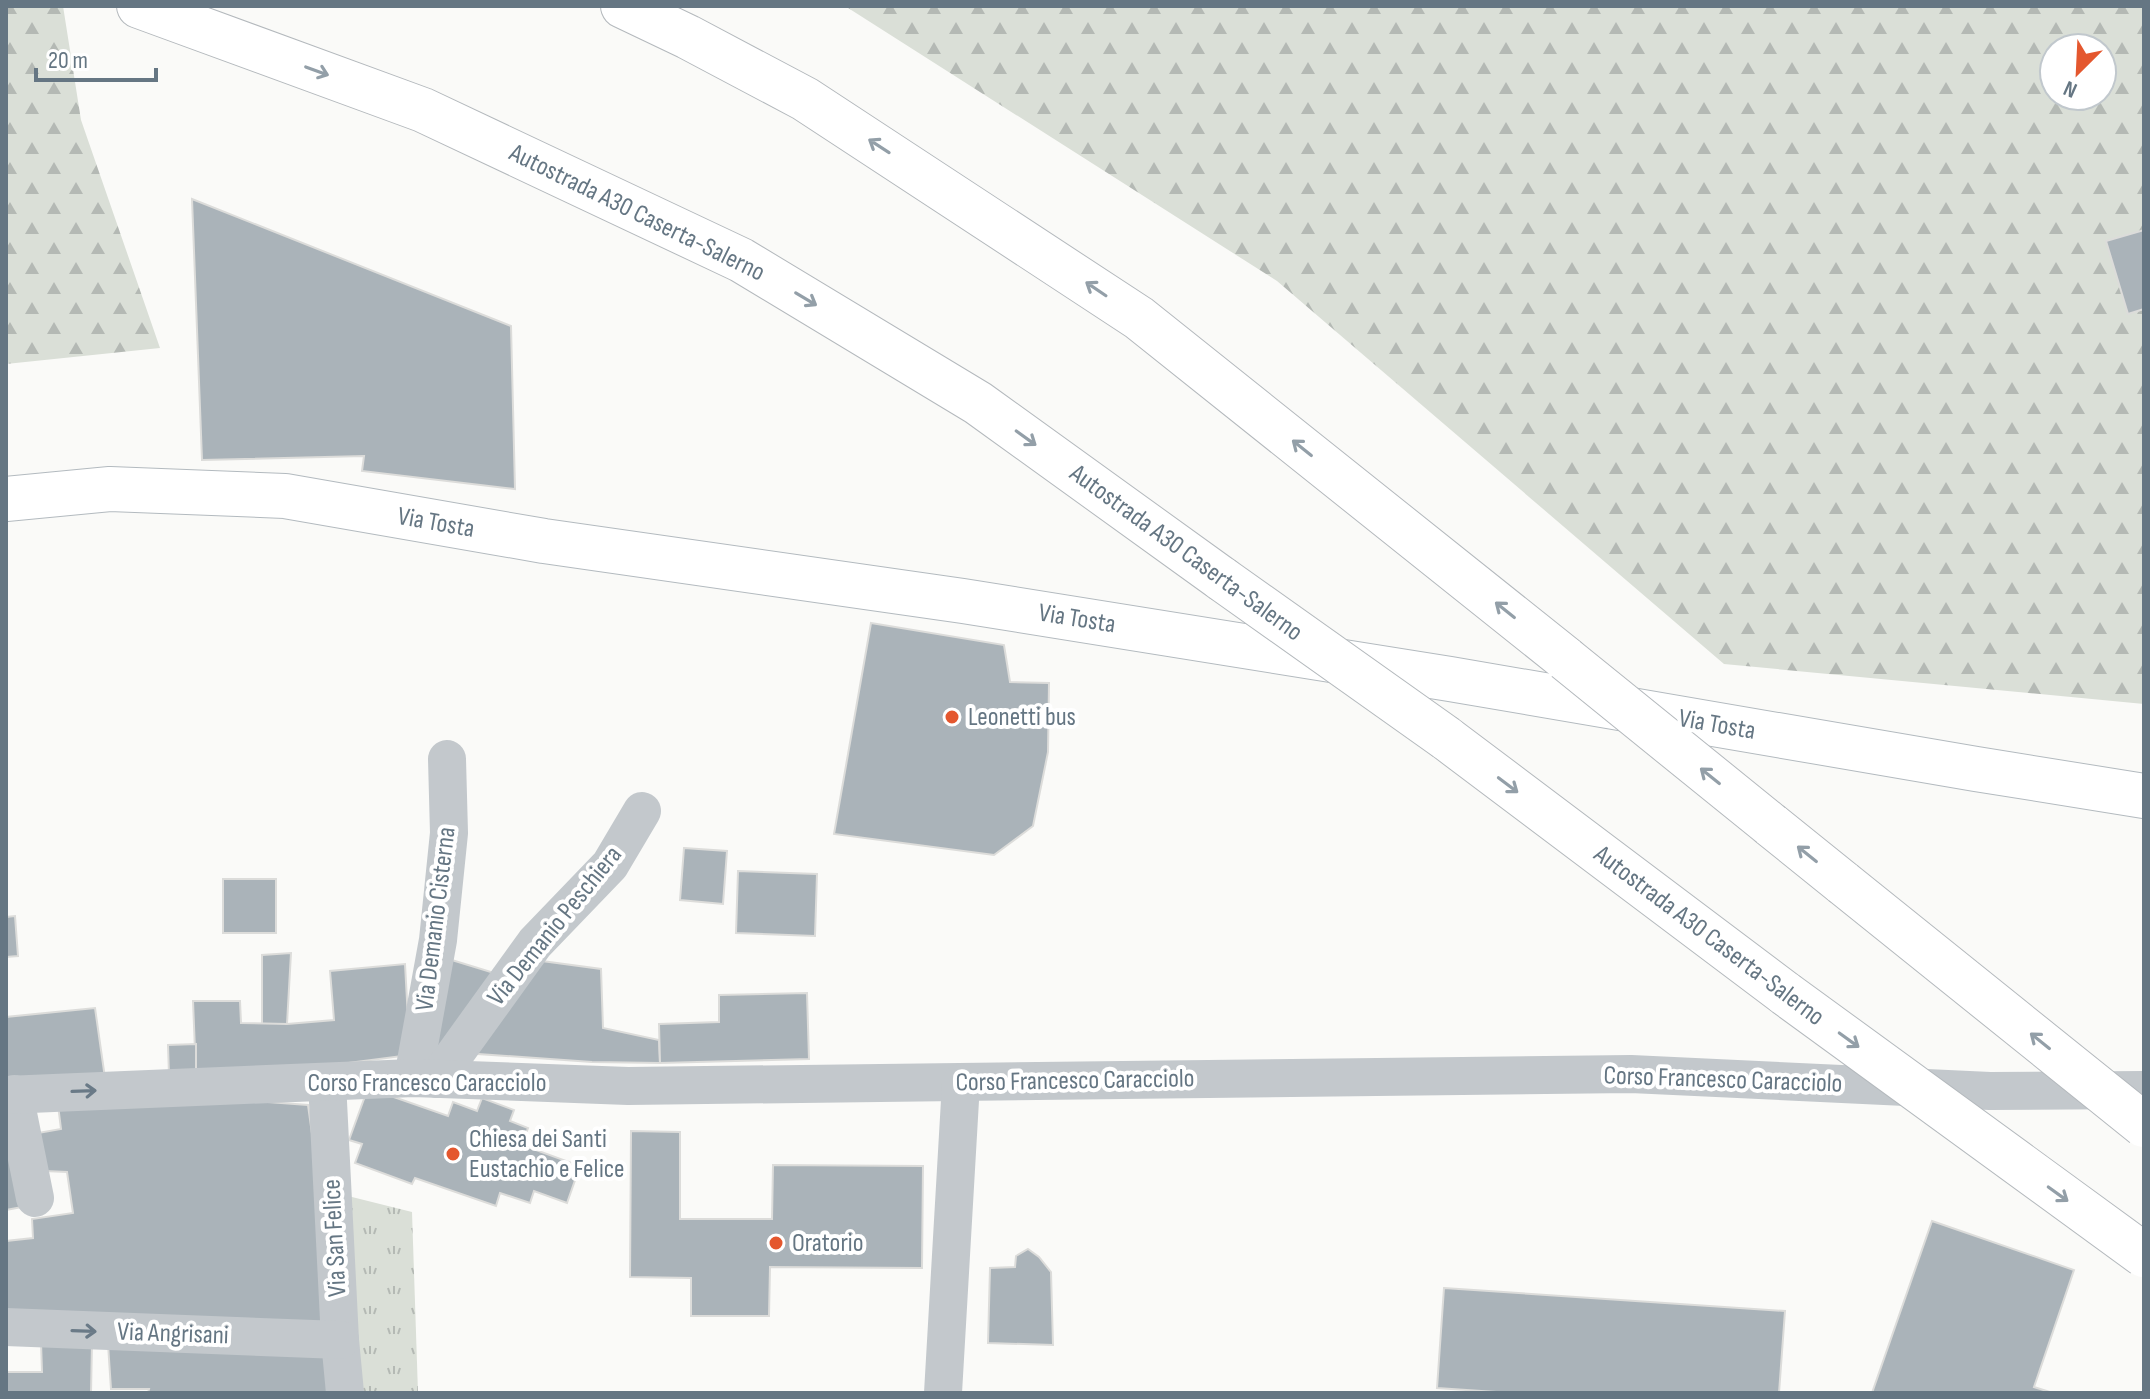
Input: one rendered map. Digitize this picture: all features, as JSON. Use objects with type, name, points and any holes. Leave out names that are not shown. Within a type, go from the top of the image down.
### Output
[{"type":"main road","name":"Autostrada A30 Caserta-Salerno","points":[[139,6],[423,110],[741,260],[978,403],[1446,738],[1786,994],[2144,1255]]},
{"type":"main road","points":[[623,6],[805,99],[1139,318],[2144,1125]]},
{"type":"main road","name":"Via Tosta","points":[[6,499],[110,489],[285,496],[544,541],[963,601],[1418,674],[2144,796]]},
{"type":"street","name":"Via Demanio Cisterna","points":[[425,1079],[449,833],[447,759]]},
{"type":"street","name":"Via Demanio Peschiera","points":[[425,1079],[535,943],[610,865],[642,811]]},
{"type":"street","name":"Corso Francesco Caracciolo","points":[[10,1095],[425,1079],[628,1086],[1631,1074],[1990,1091],[2144,1090]]},
{"type":"street","name":"Via San Felice","points":[[327,1082],[345,1393]]},
{"type":"street","points":[[943,1393],[961,1083]]},
{"type":"street","points":[[10,1095],[35,1198]]},
{"type":"street","name":"Via Angrisani","points":[[6,1327],[340,1340]]},
{"type":"green space","points":[[6,6],[63,6],[81,120],[160,348],[6,364]]},
{"type":"green space","points":[[845,6],[2144,6],[2144,704],[1724,664],[1277,281]]},
{"type":"green space","points":[[344,1195],[412,1212],[418,1393],[363,1393]]},
{"type":"building","points":[[192,199],[511,326],[515,489],[362,471],[364,456],[202,460]]},
{"type":"building","points":[[2144,230],[2144,309],[2128,314],[2106,241]]},
{"type":"building","name":"Leonetti bus","points":[[871,623],[1004,645],[1010,682],[1049,683],[1048,752],[1033,826],[994,855],[834,834]]},
{"type":"building","points":[[684,848],[727,851],[723,904],[680,900]]},
{"type":"building","points":[[738,871],[817,874],[815,936],[736,933]]},
{"type":"building","points":[[223,879],[276,879],[276,933],[223,933]]},
{"type":"building","points":[[15,916],[18,956],[6,957],[6,917]]},
{"type":"building","points":[[291,953],[287,1024],[262,1024],[262,955]]},
{"type":"building","points":[[442,957],[504,976],[448,1050],[425,1050]]},
{"type":"building","points":[[527,959],[601,969],[603,1028],[659,1040],[660,1063],[592,1062],[464,1053]]},
{"type":"building","points":[[405,964],[410,1055],[302,1069],[196,1075],[193,1001],[240,1001],[241,1023],[287,1024],[334,1020],[330,971]]},
{"type":"building","points":[[807,993],[809,1059],[660,1063],[659,1024],[719,1022],[719,995]]},
{"type":"building","points":[[95,1008],[105,1078],[6,1087],[6,1017]]},
{"type":"building","points":[[196,1044],[196,1075],[169,1075],[168,1045]]},
{"type":"building","name":"Chiesa dei Santi Eustachio e Felice","points":[[368,1088],[448,1116],[453,1102],[477,1111],[482,1098],[514,1110],[510,1121],[528,1128],[522,1145],[580,1166],[567,1203],[534,1191],[530,1203],[500,1193],[496,1206],[415,1178],[412,1184],[355,1163],[362,1144],[349,1140]]},
{"type":"building","points":[[197,1097],[308,1105],[322,1205],[321,1326],[6,1319],[6,1241],[33,1238],[32,1219],[73,1213],[67,1172],[45,1171],[38,1133],[61,1129],[58,1105]]},
{"type":"building","points":[[6,1113],[22,1207],[6,1210]]},
{"type":"building","name":"Oratorio","points":[[631,1131],[680,1132],[680,1219],[772,1219],[773,1165],[923,1166],[922,1268],[770,1267],[769,1316],[691,1316],[691,1278],[630,1277]]},
{"type":"building","points":[[1932,1221],[2074,1270],[2034,1387],[2053,1393],[1872,1393]]},
{"type":"building","points":[[1028,1249],[1051,1272],[1053,1345],[988,1343],[990,1268],[1015,1267],[1016,1256]]},
{"type":"building","points":[[1444,1288],[1785,1311],[1779,1393],[1511,1393],[1437,1388]]},
{"type":"building","points":[[41,1342],[92,1343],[91,1393],[6,1393],[6,1372],[42,1372]]},
{"type":"building","points":[[108,1344],[327,1350],[330,1393],[148,1393],[149,1389],[111,1389]]},
{"type":"place","name":"Leonetti bus","points":[[952,717]]},
{"type":"place","name":"Chiesa dei Santi Eustachio e Felice","points":[[453,1154]]},
{"type":"place","name":"Oratorio","points":[[776,1243]]}]
